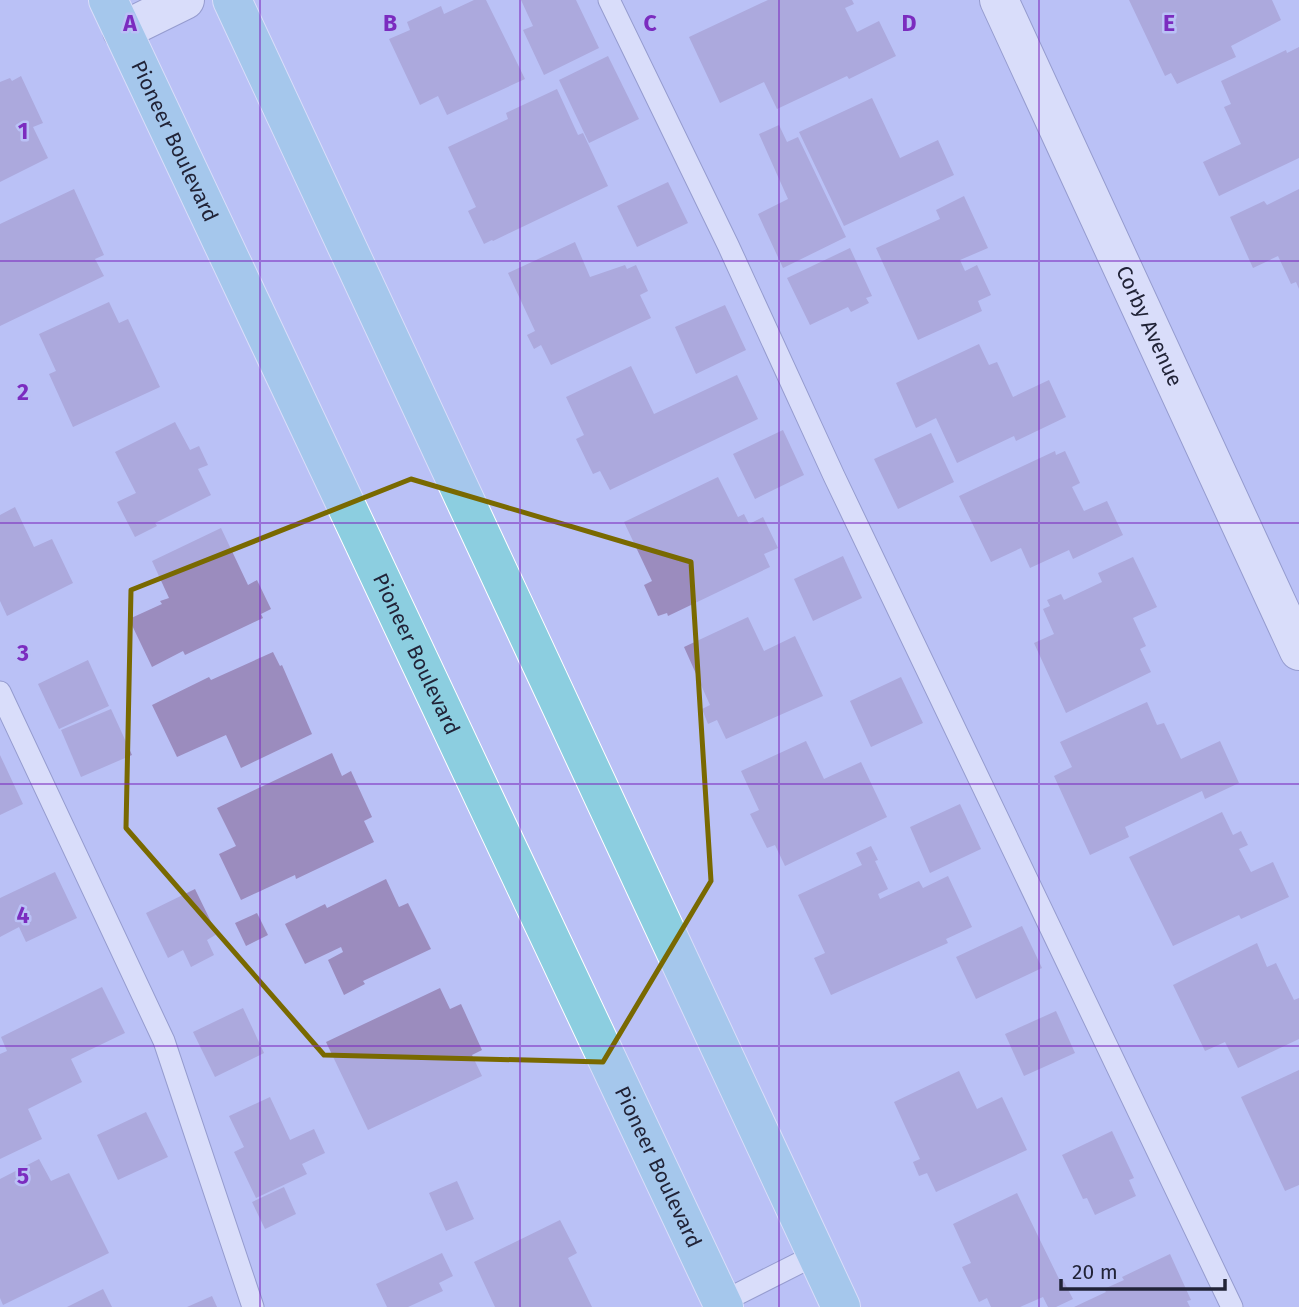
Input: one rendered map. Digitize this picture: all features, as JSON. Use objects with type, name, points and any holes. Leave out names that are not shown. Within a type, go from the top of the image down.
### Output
[{"type":"main road","points":[[232,0],[841,1307]]},
{"type":"main road","name":"Pioneer Boulevard","points":[[115,16],[719,1306]]},
{"type":"street","points":[[115,16],[185,0]]},
{"type":"street","name":"Corby Avenue","points":[[999,0],[1299,651]]},
{"type":"lane","points":[[609,0],[1232,1307]]},
{"type":"lane","points":[[0,692],[164,1041],[253,1307]]},
{"type":"lane","points":[[719,1306],[817,1254]]},
{"type":"highlighted area","points":[[411,479],[691,562],[711,881],[603,1062],[324,1055],[126,828],[131,590]]},
{"type":"building","points":[[474,0],[486,0],[525,79],[447,115],[438,96],[420,105],[389,39],[410,30],[407,22],[441,6],[444,14]]},
{"type":"building","points":[[521,0],[576,0],[599,48],[544,75],[523,30],[533,26]]},
{"type":"building","points":[[768,0],[852,0],[854,4],[845,8],[857,32],[879,21],[896,56],[777,109],[764,82],[720,103],[689,37]]},
{"type":"building","points":[[1129,0],[1272,0],[1281,20],[1231,46],[1236,57],[1177,84],[1171,73],[1165,76]]},
{"type":"building","points":[[1299,47],[1299,158],[1219,196],[1203,162],[1241,144],[1224,107],[1231,104],[1221,81],[1286,50],[1287,53]]},
{"type":"building","points":[[608,56],[639,119],[589,143],[559,80]]},
{"type":"building","points":[[21,76],[43,123],[33,127],[48,158],[0,182],[0,82],[10,78],[12,81]]},
{"type":"building","points":[[557,89],[578,135],[583,133],[608,186],[484,244],[468,211],[476,207],[448,147],[508,119],[506,113]]},
{"type":"building","points":[[872,98],[900,158],[938,140],[954,175],[844,226],[799,132]]},
{"type":"building","points":[[779,125],[787,142],[798,137],[846,237],[783,268],[758,214],[788,199],[759,134]]},
{"type":"building","points":[[668,182],[688,223],[637,247],[617,206]]},
{"type":"building","points":[[74,189],[104,255],[95,259],[104,276],[0,326],[0,224]]},
{"type":"building","points":[[1299,189],[1299,289],[1296,282],[1291,284],[1278,256],[1253,268],[1230,217],[1264,201],[1267,205]]},
{"type":"building","points":[[964,196],[988,248],[960,260],[965,271],[977,265],[991,295],[978,301],[982,311],[918,340],[876,248],[940,219],[936,210]]},
{"type":"building","points":[[575,242],[590,277],[625,265],[627,269],[636,265],[648,291],[640,295],[651,318],[551,365],[541,345],[534,349],[527,335],[535,331],[508,273]]},
{"type":"building","points":[[850,248],[872,296],[866,298],[869,303],[851,312],[848,307],[810,325],[787,278]]},
{"type":"building","points":[[109,302],[119,323],[128,319],[160,387],[73,427],[49,374],[56,371],[39,334]]},
{"type":"building","points":[[725,305],[746,350],[696,374],[675,327]]},
{"type":"building","points":[[979,344],[989,365],[997,362],[1013,397],[1049,380],[1066,417],[1016,441],[1014,436],[957,463],[936,418],[916,428],[896,383]]},
{"type":"building","points":[[631,366],[654,414],[737,375],[758,419],[610,490],[600,471],[593,474],[576,439],[584,435],[566,397]]},
{"type":"building","points":[[175,422],[190,450],[199,446],[208,465],[198,469],[211,495],[155,523],[157,526],[135,537],[117,502],[136,493],[115,452]]},
{"type":"building","points":[[783,430],[804,475],[755,499],[733,454]]},
{"type":"building","points":[[931,433],[954,482],[898,509],[874,459]]},
{"type":"building","points":[[1055,451],[1056,455],[1065,451],[1080,483],[1072,487],[1084,511],[1107,501],[1123,535],[1073,559],[1069,550],[1030,568],[1021,548],[991,562],[959,496]]},
{"type":"building","points":[[718,477],[738,517],[744,514],[749,524],[763,517],[778,548],[764,554],[770,567],[668,616],[667,613],[658,616],[644,585],[652,581],[624,522]]},
{"type":"building","points":[[15,507],[34,547],[52,539],[73,583],[7,616],[0,601],[0,515]]},
{"type":"building","points":[[221,528],[248,585],[257,580],[271,609],[261,614],[263,618],[185,655],[183,651],[152,667],[129,619],[169,598],[152,561]]},
{"type":"building","points":[[843,556],[862,598],[813,621],[794,579]]},
{"type":"building","points":[[1133,557],[1157,607],[1133,618],[1146,646],[1140,649],[1151,672],[1066,713],[1034,643],[1054,634],[1043,609],[1050,606],[1047,600],[1061,594],[1064,600],[1102,582],[1098,573]]},
{"type":"building","points":[[748,617],[764,651],[795,636],[823,696],[726,739],[717,720],[708,724],[702,709],[710,705],[684,647]]},
{"type":"building","points":[[273,652],[280,666],[282,665],[312,734],[241,768],[226,735],[177,757],[152,705],[209,677],[211,680]]},
{"type":"building","points":[[88,660],[109,706],[59,729],[38,684]]},
{"type":"building","points":[[901,677],[923,723],[871,747],[850,701]]},
{"type":"building","points":[[1147,702],[1157,725],[1164,723],[1181,759],[1220,741],[1239,783],[1205,799],[1202,791],[1125,827],[1129,837],[1090,855],[1054,776],[1072,767],[1060,742]]},
{"type":"building","points":[[111,709],[132,755],[81,777],[61,730]]},
{"type":"building","points":[[806,741],[824,779],[861,762],[887,817],[785,866],[775,845],[767,848],[750,814],[759,810],[741,771]]},
{"type":"building","points":[[332,753],[342,776],[351,771],[372,817],[364,821],[374,842],[296,879],[295,875],[241,900],[219,854],[236,846],[217,808]]},
{"type":"building","points":[[0,755],[23,804],[0,815]]},
{"type":"building","points":[[960,804],[981,849],[930,873],[910,827]]},
{"type":"building","points":[[1222,812],[1233,835],[1241,831],[1248,845],[1239,849],[1251,872],[1273,862],[1289,897],[1241,919],[1239,915],[1173,946],[1129,857]]},
{"type":"building","points":[[871,846],[888,889],[878,894],[880,899],[919,881],[923,888],[948,876],[972,927],[946,939],[948,943],[831,995],[814,958],[825,953],[798,895],[862,865],[856,853]]},
{"type":"building","points":[[55,872],[77,918],[26,942],[19,927],[0,937],[0,898]]},
{"type":"building","points":[[386,879],[399,907],[408,903],[431,949],[363,981],[365,984],[344,995],[328,960],[343,952],[341,947],[305,964],[285,924],[325,904],[327,908]]},
{"type":"building","points":[[195,889],[217,934],[207,940],[214,955],[191,967],[183,950],[168,958],[146,913]]},
{"type":"building","points":[[257,913],[268,935],[246,946],[235,923]]},
{"type":"building","points":[[1022,926],[1042,968],[976,999],[956,957]]},
{"type":"building","points":[[1257,943],[1267,967],[1276,963],[1294,1000],[1299,998],[1299,1039],[1238,1068],[1225,1042],[1205,1051],[1173,985]]},
{"type":"building","points":[[102,987],[125,1033],[71,1059],[82,1082],[28,1109],[42,1139],[0,1159],[0,1054],[7,1051],[1,1037]]},
{"type":"building","points":[[440,988],[450,1009],[461,1004],[482,1050],[472,1055],[482,1076],[368,1130],[326,1042]]},
{"type":"building","points":[[243,1008],[264,1053],[215,1077],[193,1032]]},
{"type":"building","points":[[1056,1011],[1075,1053],[1024,1076],[1005,1034]]},
{"type":"building","points":[[1299,1070],[1299,1185],[1285,1191],[1241,1097]]},
{"type":"building","points":[[959,1071],[977,1109],[1002,1097],[1027,1150],[936,1192],[927,1173],[919,1176],[913,1162],[920,1159],[894,1102]]},
{"type":"building","points":[[270,1097],[290,1140],[314,1129],[325,1153],[302,1164],[307,1174],[256,1198],[234,1152],[244,1147],[229,1116]]},
{"type":"building","points":[[146,1112],[168,1157],[118,1180],[97,1135]]},
{"type":"building","points":[[1112,1131],[1134,1178],[1129,1180],[1136,1196],[1095,1215],[1087,1198],[1083,1199],[1062,1155]]},
{"type":"building","points":[[39,1159],[51,1181],[69,1173],[109,1253],[3,1305],[0,1298],[0,1179]]},
{"type":"building","points":[[457,1181],[474,1219],[446,1231],[429,1193]]},
{"type":"building","points":[[284,1187],[296,1214],[265,1229],[252,1202]]},
{"type":"building","points":[[1017,1193],[1060,1281],[1063,1280],[1073,1299],[1056,1307],[1048,1307],[1043,1297],[1020,1307],[991,1307],[987,1298],[979,1302],[962,1267],[971,1263],[953,1224]]},
{"type":"building","points":[[560,1220],[577,1253],[568,1258],[592,1307],[495,1307],[474,1262]]},
{"type":"building","points":[[442,1253],[453,1276],[439,1283],[443,1291],[408,1307],[387,1307],[376,1284]]},
{"type":"building","points":[[1170,1254],[1191,1300],[1187,1301],[1190,1307],[1074,1307],[1106,1292],[1104,1289],[1124,1280],[1122,1277]]},
{"type":"building","points":[[103,1289],[112,1307],[67,1307]]},
{"type":"building","points":[[212,1296],[217,1307],[187,1307]]}]
